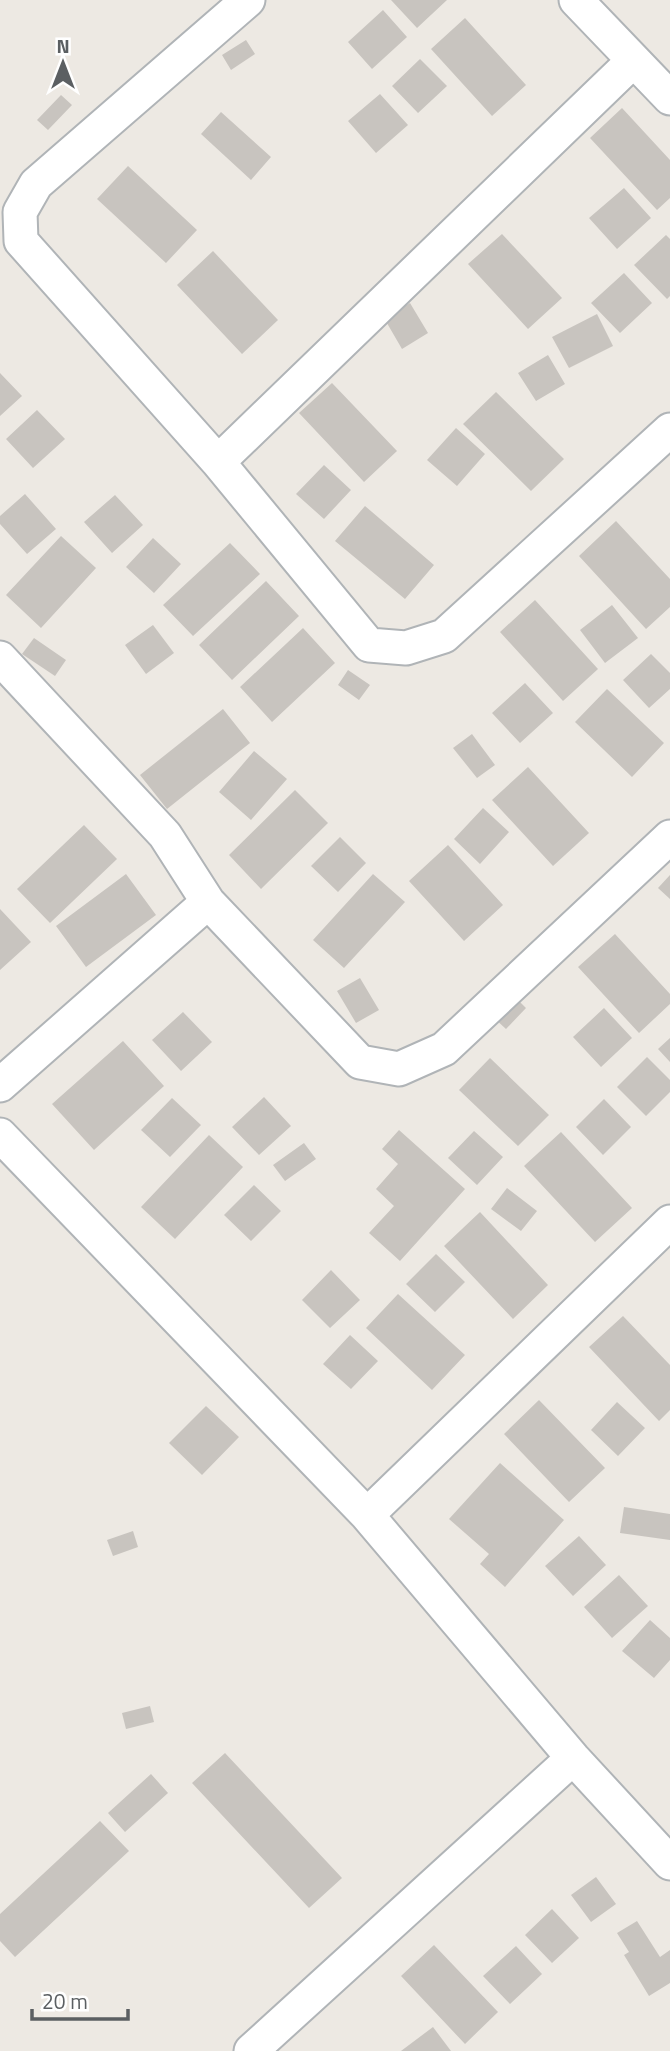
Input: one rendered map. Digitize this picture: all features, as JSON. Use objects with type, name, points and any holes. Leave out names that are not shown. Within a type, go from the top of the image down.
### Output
[{"type":"street","points":[[248,0],[36,184],[20,212],[21,241],[218,462],[369,645],[406,648],[444,636],[670,430]]},
{"type":"street","points":[[576,0],[670,98]]},
{"type":"street","points":[[218,462],[633,61]]},
{"type":"street","points":[[0,658],[165,835],[208,902],[360,1062],[400,1069],[444,1049],[670,837]]},
{"type":"street","points":[[0,1085],[208,902]]},
{"type":"street","points":[[0,1135],[367,1516],[573,1758],[670,1863]]},
{"type":"street","points":[[367,1516],[670,1222]]},
{"type":"street","points":[[250,2051],[573,1758]]},
{"type":"building","points":[[391,0],[447,0],[417,28]]},
{"type":"building","points":[[383,10],[407,37],[372,69],[348,42]]},
{"type":"building","points":[[465,18],[526,85],[492,116],[431,49]]},
{"type":"building","points":[[246,40],[255,54],[231,70],[222,55]]},
{"type":"building","points":[[420,59],[447,86],[418,113],[392,86]]},
{"type":"building","points":[[380,94],[408,125],[376,153],[348,121]]},
{"type":"building","points":[[61,95],[72,105],[48,130],[37,120]]},
{"type":"building","points":[[622,108],[670,160],[670,198],[657,210],[590,138]]},
{"type":"building","points":[[221,112],[271,157],[251,180],[201,134]]},
{"type":"building","points":[[128,166],[197,230],[166,263],[97,199]]},
{"type":"building","points":[[624,188],[651,218],[617,249],[589,218]]},
{"type":"building","points":[[502,234],[562,298],[528,329],[468,264]]},
{"type":"building","points":[[666,235],[670,239],[670,296],[667,299],[634,265]]},
{"type":"building","points":[[213,251],[278,320],[242,354],[177,285]]},
{"type":"building","points":[[624,273],[652,303],[620,333],[591,303]]},
{"type":"building","points":[[410,303],[428,333],[402,349],[384,318]]},
{"type":"building","points":[[597,314],[613,346],[569,368],[552,337]]},
{"type":"building","points":[[548,355],[565,384],[536,401],[518,373]]},
{"type":"building","points":[[0,373],[22,396],[0,416]]},
{"type":"building","points":[[332,383],[397,451],[364,482],[299,413]]},
{"type":"building","points":[[496,392],[564,459],[531,491],[463,424]]},
{"type":"building","points":[[37,410],[65,439],[33,468],[6,439]]},
{"type":"building","points":[[456,428],[485,454],[457,486],[427,460]]},
{"type":"building","points":[[324,465],[351,490],[324,519],[296,494]]},
{"type":"building","points":[[25,494],[56,529],[27,554],[0,524],[0,516]]},
{"type":"building","points":[[115,495],[143,525],[112,553],[84,522]]},
{"type":"building","points":[[365,506],[434,565],[405,599],[335,541]]},
{"type":"building","points":[[616,521],[670,579],[670,607],[646,629],[579,556]]},
{"type":"building","points":[[61,536],[96,568],[41,628],[6,595]]},
{"type":"building","points":[[153,538],[181,564],[154,593],[126,567]]},
{"type":"building","points":[[230,543],[260,574],[193,636],[163,605]]},
{"type":"building","points":[[266,581],[299,616],[232,680],[199,645]]},
{"type":"building","points":[[535,600],[598,669],[563,701],[500,632]]},
{"type":"building","points":[[612,605],[638,638],[605,663],[580,630]]},
{"type":"building","points":[[153,625],[174,653],[146,674],[125,645]]},
{"type":"building","points":[[303,628],[335,663],[272,722],[240,687]]},
{"type":"building","points":[[34,638],[66,660],[55,676],[22,654]]},
{"type":"building","points":[[651,654],[670,673],[670,689],[649,708],[623,680]]},
{"type":"building","points":[[348,670],[370,685],[359,700],[338,685]]},
{"type":"building","points":[[525,683],[553,713],[520,743],[492,713]]},
{"type":"building","points":[[607,689],[664,743],[632,777],[575,722]]},
{"type":"building","points":[[223,709],[250,743],[167,809],[140,775]]},
{"type":"building","points":[[472,734],[495,765],[477,778],[453,748]]},
{"type":"building","points":[[254,751],[287,779],[251,820],[219,792]]},
{"type":"building","points":[[528,767],[589,833],[553,866],[492,800]]},
{"type":"building","points":[[295,790],[328,823],[261,889],[229,855]]},
{"type":"building","points":[[483,808],[509,832],[480,864],[454,839]]},
{"type":"building","points":[[84,825],[117,859],[50,923],[17,889]]},
{"type":"building","points":[[340,837],[366,863],[338,892],[311,866]]},
{"type":"building","points":[[448,845],[503,905],[464,941],[409,881]]},
{"type":"building","points":[[126,874],[156,915],[86,967],[56,926]]},
{"type":"building","points":[[373,874],[405,902],[344,968],[313,940]]},
{"type":"building","points":[[670,875],[670,899],[658,888]]},
{"type":"building","points":[[0,909],[31,942],[0,970]]},
{"type":"building","points":[[615,934],[670,994],[670,1004],[639,1033],[578,967]]},
{"type":"building","points":[[360,978],[379,1010],[356,1023],[337,991]]},
{"type":"building","points":[[514,996],[526,1008],[506,1029],[493,1017]]},
{"type":"building","points":[[604,1008],[632,1038],[601,1067],[573,1037]]},
{"type":"building","points":[[183,1012],[212,1042],[181,1071],[152,1040]]},
{"type":"building","points":[[670,1038],[670,1062],[658,1049]]},
{"type":"building","points":[[123,1041],[164,1086],[94,1150],[52,1104]]},
{"type":"building","points":[[647,1057],[670,1080],[670,1092],[646,1116],[617,1087]]},
{"type":"building","points":[[490,1058],[549,1115],[518,1146],[459,1090]]},
{"type":"building","points":[[264,1097],[291,1126],[259,1155],[232,1127]]},
{"type":"building","points":[[172,1098],[201,1125],[170,1157],[141,1130]]},
{"type":"building","points":[[604,1099],[631,1127],[603,1155],[576,1127]]},
{"type":"building","points":[[399,1130],[465,1189],[400,1261],[369,1233],[394,1206],[376,1189],[398,1164],[382,1149]]},
{"type":"building","points":[[474,1131],[503,1157],[477,1185],[448,1158]]},
{"type":"building","points":[[561,1132],[632,1208],[595,1242],[524,1166]]},
{"type":"building","points":[[209,1135],[243,1167],[175,1239],[141,1207]]},
{"type":"building","points":[[304,1143],[316,1159],[285,1181],[273,1165]]},
{"type":"building","points":[[254,1185],[281,1211],[251,1241],[224,1215]]},
{"type":"building","points":[[507,1188],[537,1211],[521,1231],[491,1209]]},
{"type":"building","points":[[480,1212],[548,1285],[513,1319],[444,1246]]},
{"type":"building","points":[[436,1254],[465,1282],[435,1312],[406,1284]]},
{"type":"building","points":[[331,1270],[360,1300],[330,1328],[302,1300]]},
{"type":"building","points":[[398,1294],[465,1355],[432,1390],[366,1328]]},
{"type":"building","points":[[623,1316],[670,1365],[670,1410],[659,1421],[589,1347]]},
{"type":"building","points":[[350,1335],[378,1361],[351,1389],[323,1364]]},
{"type":"building","points":[[539,1400],[605,1468],[569,1502],[504,1434]]},
{"type":"building","points":[[617,1402],[645,1428],[618,1456],[591,1430]]},
{"type":"building","points":[[206,1406],[239,1437],[202,1475],[169,1443]]},
{"type":"building","points":[[500,1463],[564,1520],[505,1587],[480,1564],[489,1554],[449,1519]]},
{"type":"building","points":[[624,1507],[670,1514],[670,1540],[620,1533]]},
{"type":"building","points":[[133,1531],[138,1547],[113,1556],[107,1540]]},
{"type":"building","points":[[579,1536],[606,1565],[573,1596],[545,1566]]},
{"type":"building","points":[[619,1575],[648,1606],[612,1638],[584,1607]]},
{"type":"building","points":[[650,1620],[670,1638],[670,1660],[654,1678],[622,1651]]},
{"type":"building","points":[[150,1706],[154,1722],[126,1729],[122,1713]]},
{"type":"building","points":[[225,1753],[342,1878],[309,1908],[192,1783]]},
{"type":"building","points":[[151,1774],[168,1793],[125,1832],[108,1813]]},
{"type":"building","points":[[100,1821],[129,1851],[15,1957],[0,1941],[0,1914]]},
{"type":"building","points":[[596,1877],[616,1904],[591,1922],[571,1895]]},
{"type":"building","points":[[552,1909],[579,1938],[552,1963],[525,1935]]},
{"type":"building","points":[[637,1921],[660,1957],[670,1950],[670,1983],[649,1996],[624,1955],[629,1952],[617,1933]]},
{"type":"building","points":[[434,1945],[498,2012],[465,2044],[401,1976]]},
{"type":"building","points":[[516,1946],[542,1974],[510,2004],[483,1976]]},
{"type":"building","points":[[433,2027],[451,2051],[401,2051]]}]
